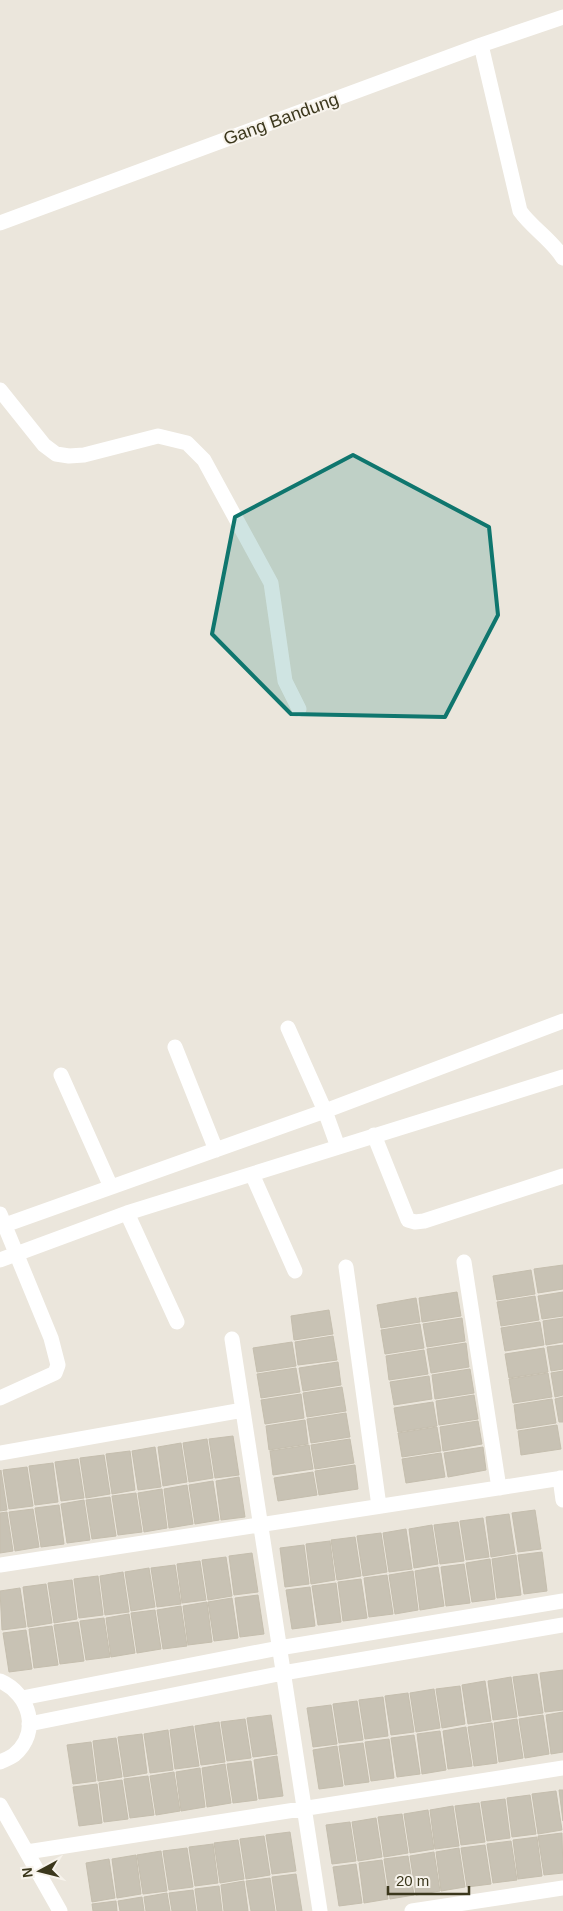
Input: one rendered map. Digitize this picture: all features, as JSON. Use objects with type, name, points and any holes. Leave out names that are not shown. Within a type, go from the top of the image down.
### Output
[{"type":"street","name":"Gang Bandung","points":[[0,223],[481,45],[563,17]]},
{"type":"street","points":[[481,45],[520,211],[527,221],[559,251],[563,258]]},
{"type":"street","points":[[0,390],[44,445],[56,454],[69,456],[84,455],[158,436],[188,443],[204,460],[271,583],[285,680],[299,709]]},
{"type":"street","points":[[0,1398],[55,1373],[58,1365],[51,1338],[2,1219],[111,1187],[216,1150],[563,1021]]},
{"type":"street","points":[[288,1028],[325,1111],[338,1147]]},
{"type":"street","points":[[175,1047],[216,1150]]},
{"type":"street","points":[[61,1075],[111,1187]]},
{"type":"street","points":[[0,1260],[127,1213],[563,1077]]},
{"type":"street","points":[[374,1136],[408,1220],[415,1222],[424,1221],[563,1176]]},
{"type":"street","points":[[252,1174],[296,1271]]},
{"type":"street","points":[[127,1213],[177,1322]]},
{"type":"street","points":[[464,1262],[499,1488]]},
{"type":"street","points":[[346,1267],[379,1506]]},
{"type":"street","points":[[232,1339],[320,1911]]},
{"type":"street","points":[[0,1453],[243,1410]]},
{"type":"street","points":[[0,1565],[561,1478],[563,1500]]},
{"type":"street","points":[[22,1698],[279,1648],[563,1601]]},
{"type":"street","points":[[29,1724],[283,1673],[563,1625]]},
{"type":"street","points":[[0,1681],[11,1686],[22,1698],[28,1710],[29,1724],[24,1741],[14,1755],[0,1762]]},
{"type":"street","points":[[26,1852],[563,1768]]},
{"type":"street","points":[[0,1804],[60,1911]]},
{"type":"street","points":[[412,1911],[563,1888]]},
{"type":"highlighted area","points":[[353,455],[489,527],[498,615],[445,717],[291,714],[212,634],[235,517]]},
{"type":"building","points":[[563,1265],[563,1289],[538,1293],[534,1269]]},
{"type":"building","points":[[531,1270],[535,1294],[497,1300],[493,1276]]},
{"type":"building","points":[[457,1292],[461,1316],[422,1322],[419,1298]]},
{"type":"building","points":[[563,1292],[563,1316],[542,1319],[538,1296]]},
{"type":"building","points":[[535,1296],[539,1320],[501,1326],[497,1302]]},
{"type":"building","points":[[416,1298],[420,1322],[381,1328],[377,1305]]},
{"type":"building","points":[[329,1310],[333,1334],[294,1340],[291,1316]]},
{"type":"building","points":[[462,1318],[465,1341],[427,1347],[423,1324]]},
{"type":"building","points":[[563,1318],[563,1342],[546,1345],[543,1321]]},
{"type":"building","points":[[540,1322],[544,1345],[505,1351],[501,1328]]},
{"type":"building","points":[[420,1324],[424,1348],[385,1354],[381,1330]]},
{"type":"building","points":[[333,1336],[337,1360],[298,1365],[295,1342]]},
{"type":"building","points":[[292,1342],[296,1366],[257,1372],[253,1348]]},
{"type":"building","points":[[466,1343],[469,1367],[431,1373],[427,1349]]},
{"type":"building","points":[[563,1345],[563,1369],[551,1371],[547,1347]]},
{"type":"building","points":[[544,1348],[548,1372],[509,1378],[505,1354]]},
{"type":"building","points":[[424,1350],[428,1374],[389,1380],[386,1356]]},
{"type":"building","points":[[338,1362],[341,1385],[303,1391],[299,1368]]},
{"type":"building","points":[[296,1368],[300,1392],[261,1398],[257,1374]]},
{"type":"building","points":[[470,1369],[474,1393],[435,1399],[432,1375]]},
{"type":"building","points":[[563,1371],[563,1395],[555,1397],[551,1373]]},
{"type":"building","points":[[548,1373],[552,1397],[513,1403],[509,1379]]},
{"type":"building","points":[[429,1376],[432,1399],[394,1405],[390,1382]]},
{"type":"building","points":[[342,1387],[346,1411],[307,1417],[303,1393]]},
{"type":"building","points":[[301,1394],[304,1418],[265,1424],[261,1400]]},
{"type":"building","points":[[474,1395],[478,1419],[439,1425],[436,1401]]},
{"type":"building","points":[[563,1397],[563,1422],[559,1422],[555,1399]]},
{"type":"building","points":[[552,1399],[556,1423],[517,1429],[514,1405]]},
{"type":"building","points":[[433,1402],[437,1426],[398,1432],[394,1408]]},
{"type":"building","points":[[346,1413],[350,1437],[311,1443],[307,1419]]},
{"type":"building","points":[[305,1420],[308,1444],[269,1450],[266,1426]]},
{"type":"building","points":[[478,1421],[482,1444],[443,1451],[440,1427]]},
{"type":"building","points":[[557,1425],[561,1449],[521,1455],[518,1431]]},
{"type":"building","points":[[437,1427],[441,1451],[402,1457],[398,1433]]},
{"type":"building","points":[[233,1436],[239,1475],[215,1478],[209,1439]]},
{"type":"building","points":[[207,1439],[213,1478],[189,1482],[183,1443]]},
{"type":"building","points":[[350,1439],[354,1463],[315,1469],[311,1445]]},
{"type":"building","points":[[181,1443],[187,1482],[163,1486],[158,1447]]},
{"type":"building","points":[[309,1445],[313,1469],[273,1475],[270,1451]]},
{"type":"building","points":[[155,1447],[161,1487],[138,1490],[132,1451]]},
{"type":"building","points":[[483,1447],[486,1470],[448,1477],[444,1453]]},
{"type":"building","points":[[130,1451],[135,1490],[112,1494],[106,1454]]},
{"type":"building","points":[[441,1453],[445,1477],[406,1483],[402,1459]]},
{"type":"building","points":[[104,1455],[110,1494],[86,1498],[80,1458]]},
{"type":"building","points":[[78,1459],[84,1498],[61,1501],[55,1462]]},
{"type":"building","points":[[53,1463],[58,1502],[35,1505],[29,1466]]},
{"type":"building","points":[[355,1465],[358,1489],[319,1495],[315,1471]]},
{"type":"building","points":[[27,1467],[33,1506],[9,1509],[3,1470]]},
{"type":"building","points":[[0,1471],[7,1510],[0,1511]]},
{"type":"building","points":[[313,1472],[317,1495],[278,1501],[274,1478]]},
{"type":"building","points":[[239,1477],[245,1517],[221,1520],[216,1481]]},
{"type":"building","points":[[213,1481],[219,1520],[195,1524],[189,1485]]},
{"type":"building","points":[[187,1485],[193,1524],[169,1528],[164,1489]]},
{"type":"building","points":[[162,1489],[167,1528],[144,1532],[138,1493]]},
{"type":"building","points":[[136,1493],[142,1532],[118,1535],[112,1496]]},
{"type":"building","points":[[110,1497],[116,1536],[92,1539],[86,1500]]},
{"type":"building","points":[[84,1500],[90,1540],[67,1543],[61,1504]]},
{"type":"building","points":[[59,1505],[64,1544],[41,1547],[35,1508]]},
{"type":"building","points":[[33,1509],[39,1547],[15,1551],[9,1512]]},
{"type":"building","points":[[535,1510],[541,1549],[518,1552],[512,1513]]},
{"type":"building","points":[[7,1512],[13,1551],[0,1553],[0,1513]]},
{"type":"building","points":[[509,1514],[515,1553],[491,1557],[486,1517]]},
{"type":"building","points":[[483,1518],[489,1557],[466,1560],[460,1521]]},
{"type":"building","points":[[458,1522],[464,1561],[440,1564],[434,1525]]},
{"type":"building","points":[[432,1525],[438,1564],[414,1568],[409,1529]]},
{"type":"building","points":[[406,1529],[412,1569],[389,1572],[383,1533]]},
{"type":"building","points":[[381,1533],[387,1572],[363,1576],[357,1536]]},
{"type":"building","points":[[355,1537],[361,1576],[337,1580],[331,1540]]},
{"type":"building","points":[[330,1541],[335,1580],[311,1584],[306,1544]]},
{"type":"building","points":[[304,1545],[309,1584],[285,1587],[280,1548]]},
{"type":"building","points":[[542,1552],[547,1591],[524,1594],[518,1555]]},
{"type":"building","points":[[252,1553],[258,1592],[234,1595],[229,1556]]},
{"type":"building","points":[[516,1555],[521,1595],[497,1598],[492,1559]]},
{"type":"building","points":[[226,1557],[232,1596],[208,1600],[202,1560]]},
{"type":"building","points":[[490,1559],[495,1599],[472,1602],[466,1563]]},
{"type":"building","points":[[200,1561],[206,1600],[182,1603],[177,1564]]},
{"type":"building","points":[[464,1564],[470,1603],[446,1606],[441,1567]]},
{"type":"building","points":[[175,1565],[181,1604],[157,1607],[151,1568]]},
{"type":"building","points":[[438,1567],[444,1606],[420,1610],[415,1571]]},
{"type":"building","points":[[149,1568],[155,1607],[131,1611],[125,1572]]},
{"type":"building","points":[[413,1571],[418,1610],[395,1614],[389,1575]]},
{"type":"building","points":[[123,1572],[129,1612],[105,1615],[100,1576]]},
{"type":"building","points":[[387,1575],[393,1614],[369,1617],[364,1578]]},
{"type":"building","points":[[98,1576],[103,1615],[79,1618],[74,1579]]},
{"type":"building","points":[[361,1579],[367,1618],[343,1621],[338,1582]]},
{"type":"building","points":[[72,1580],[77,1619],[54,1623],[48,1583]]},
{"type":"building","points":[[336,1583],[341,1622],[318,1625],[312,1586]]},
{"type":"building","points":[[46,1584],[52,1623],[28,1627],[23,1587]]},
{"type":"building","points":[[310,1587],[315,1626],[292,1629],[286,1590]]},
{"type":"building","points":[[20,1588],[26,1627],[2,1630],[0,1591]]},
{"type":"building","points":[[258,1595],[264,1634],[240,1637],[235,1598]]},
{"type":"building","points":[[232,1598],[238,1638],[214,1641],[208,1602]]},
{"type":"building","points":[[207,1602],[212,1642],[188,1645],[183,1606]]},
{"type":"building","points":[[181,1606],[187,1646],[163,1649],[157,1610]]},
{"type":"building","points":[[155,1610],[161,1649],[137,1653],[131,1613]]},
{"type":"building","points":[[129,1614],[135,1653],[111,1657],[106,1618]]},
{"type":"building","points":[[104,1618],[110,1657],[86,1660],[80,1621]]},
{"type":"building","points":[[78,1622],[84,1661],[60,1664],[54,1625]]},
{"type":"building","points":[[52,1626],[58,1665],[34,1668],[29,1629]]},
{"type":"building","points":[[26,1630],[32,1669],[9,1672],[3,1633]]},
{"type":"building","points":[[563,1670],[563,1710],[545,1712],[540,1673]]},
{"type":"building","points":[[537,1674],[543,1713],[519,1716],[513,1677]]},
{"type":"building","points":[[511,1677],[517,1717],[493,1720],[488,1681]]},
{"type":"building","points":[[485,1681],[491,1721],[468,1724],[462,1685]]},
{"type":"building","points":[[460,1686],[465,1724],[442,1728],[436,1689]]},
{"type":"building","points":[[434,1689],[440,1728],[416,1732],[410,1693]]},
{"type":"building","points":[[408,1693],[414,1732],[391,1735],[385,1696]]},
{"type":"building","points":[[383,1697],[388,1736],[365,1739],[359,1700]]},
{"type":"building","points":[[357,1701],[363,1740],[339,1743],[333,1704]]},
{"type":"building","points":[[331,1705],[337,1744],[313,1747],[307,1708]]},
{"type":"building","points":[[563,1712],[563,1752],[551,1754],[546,1715]]},
{"type":"building","points":[[271,1715],[277,1754],[253,1757],[247,1718]]},
{"type":"building","points":[[543,1715],[549,1754],[525,1758],[519,1719]]},
{"type":"building","points":[[245,1719],[251,1758],[227,1761],[221,1722]]},
{"type":"building","points":[[517,1719],[523,1758],[499,1762],[494,1723]]},
{"type":"building","points":[[219,1722],[225,1762],[201,1765],[195,1726]]},
{"type":"building","points":[[492,1723],[497,1763],[474,1766],[468,1727]]},
{"type":"building","points":[[193,1726],[199,1766],[175,1769],[170,1730]]},
{"type":"building","points":[[466,1727],[472,1766],[448,1769],[443,1731]]},
{"type":"building","points":[[168,1730],[173,1770],[150,1773],[144,1734]]},
{"type":"building","points":[[440,1731],[446,1770],[422,1774],[417,1734]]},
{"type":"building","points":[[142,1734],[147,1773],[124,1777],[118,1737]]},
{"type":"building","points":[[414,1735],[420,1774],[397,1777],[391,1738]]},
{"type":"building","points":[[116,1738],[122,1777],[98,1781],[93,1741]]},
{"type":"building","points":[[389,1739],[394,1778],[371,1781],[365,1742]]},
{"type":"building","points":[[91,1742],[96,1781],[73,1784],[67,1745]]},
{"type":"building","points":[[363,1743],[369,1782],[345,1785],[339,1746]]},
{"type":"building","points":[[337,1746],[343,1786],[319,1789],[313,1750]]},
{"type":"building","points":[[277,1756],[283,1796],[259,1799],[254,1760]]},
{"type":"building","points":[[251,1761],[257,1800],[233,1803],[227,1764]]},
{"type":"building","points":[[225,1764],[231,1803],[207,1807],[202,1768]]},
{"type":"building","points":[[200,1768],[205,1807],[181,1811],[176,1772]]},
{"type":"building","points":[[174,1772],[180,1811],[156,1815],[150,1776]]},
{"type":"building","points":[[148,1776],[154,1815],[130,1818],[124,1779]]},
{"type":"building","points":[[122,1780],[128,1819],[104,1822],[99,1783]]},
{"type":"building","points":[[97,1784],[102,1823],[79,1826],[73,1787]]},
{"type":"building","points":[[559,1790],[563,1790],[563,1821]]},
{"type":"building","points":[[556,1791],[562,1830],[538,1834],[532,1794]]},
{"type":"building","points":[[530,1795],[536,1834],[512,1837],[507,1798]]},
{"type":"building","points":[[505,1799],[510,1838],[487,1841],[481,1802]]},
{"type":"building","points":[[479,1803],[485,1842],[461,1845],[455,1806]]},
{"type":"building","points":[[453,1806],[459,1846],[435,1849],[430,1810]]},
{"type":"building","points":[[428,1810],[434,1849],[410,1853],[404,1814]]},
{"type":"building","points":[[402,1814],[408,1853],[384,1857],[378,1817]]},
{"type":"building","points":[[376,1818],[382,1857],[358,1861],[352,1822]]},
{"type":"building","points":[[350,1822],[356,1861],[332,1864],[326,1825]]},
{"type":"building","points":[[290,1832],[296,1871],[272,1874],[266,1835]]},
{"type":"building","points":[[562,1833],[563,1873],[544,1875],[538,1836]]},
{"type":"building","points":[[264,1836],[270,1875],[246,1879],[240,1839]]},
{"type":"building","points":[[537,1837],[542,1876],[518,1879],[513,1840]]},
{"type":"building","points":[[238,1840],[244,1879],[220,1883],[214,1843]]},
{"type":"building","points":[[511,1841],[517,1880],[493,1883],[487,1844]]},
{"type":"building","points":[[213,1844],[218,1883],[195,1886],[189,1847]]},
{"type":"building","points":[[485,1845],[491,1884],[467,1887],[461,1848]]},
{"type":"building","points":[[187,1848],[193,1887],[169,1890],[163,1851]]},
{"type":"building","points":[[459,1848],[465,1887],[441,1891],[436,1852]]},
{"type":"building","points":[[161,1851],[167,1891],[143,1894],[137,1855]]},
{"type":"building","points":[[434,1852],[440,1891],[416,1895],[410,1856]]},
{"type":"building","points":[[136,1855],[141,1894],[117,1898],[112,1859]]},
{"type":"building","points":[[408,1856],[414,1895],[390,1899],[384,1859]]},
{"type":"building","points":[[109,1859],[115,1898],[92,1902],[86,1863]]},
{"type":"building","points":[[382,1860],[388,1899],[364,1903],[359,1863]]},
{"type":"building","points":[[356,1864],[362,1903],[339,1906],[333,1867]]},
{"type":"building","points":[[296,1874],[302,1911],[277,1911],[272,1877]]},
{"type":"building","points":[[270,1878],[275,1911],[251,1911],[246,1881]]},
{"type":"building","points":[[244,1881],[248,1911],[224,1911],[221,1885]]},
{"type":"building","points":[[219,1886],[222,1911],[198,1911],[195,1889]]},
{"type":"building","points":[[193,1890],[196,1911],[172,1911],[169,1893]]},
{"type":"building","points":[[167,1893],[170,1911],[146,1911],[144,1897]]},
{"type":"building","points":[[142,1897],[144,1911],[120,1911],[118,1901]]},
{"type":"building","points":[[116,1901],[117,1911],[93,1911],[92,1904]]}]
